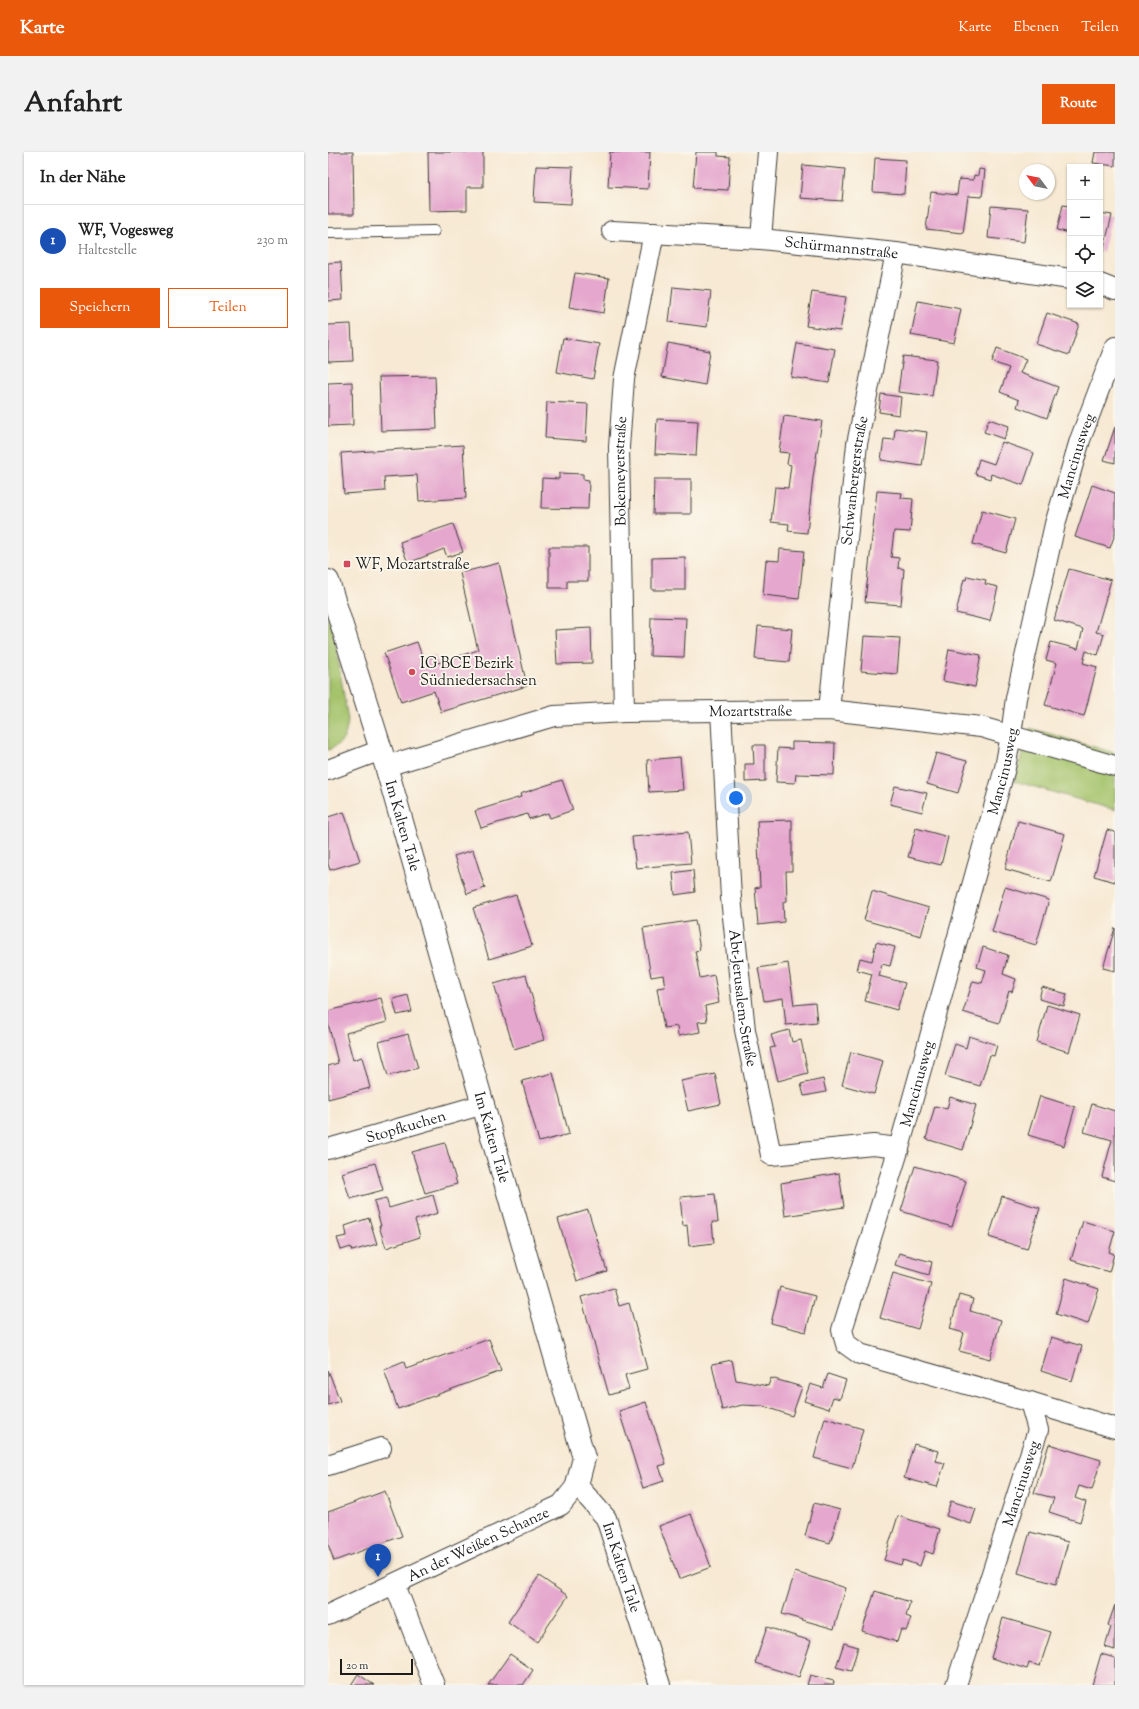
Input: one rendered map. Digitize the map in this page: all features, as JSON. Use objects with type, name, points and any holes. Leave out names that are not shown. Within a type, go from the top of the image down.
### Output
[{"type":"street","points":[[761,238],[768,152]]},
{"type":"street","name":"Schürmannstraße","points":[[612,232],[761,238],[896,252],[1067,279]]},
{"type":"street","name":"Bokemeyerstraße","points":[[624,712],[619,447],[624,379],[654,233]]},
{"type":"street","name":"Schwanbergerstraße","points":[[829,710],[857,444],[896,252]]},
{"type":"street","points":[[1103,285],[1115,290]]},
{"type":"street","name":"Mancinusweg","points":[[956,1685],[1038,1430],[1030,1402],[860,1354],[846,1344],[842,1330],[899,1148],[1005,768],[1016,698],[1055,524],[1080,440],[1115,347]]},
{"type":"street","name":"Im Kalten Tale","points":[[328,581],[384,758],[584,1458],[578,1485],[606,1518],[660,1685]]},
{"type":"street","name":"Mozartstraße","points":[[328,770],[384,758],[554,716],[624,712],[829,710],[981,727],[1115,766]]},
{"type":"street","name":"Abt-Jerusalem-Straße","points":[[721,711],[731,898],[745,1030],[771,1155],[873,1145],[899,1148]]},
{"type":"street","name":"Stopfkuchen","points":[[328,1149],[484,1104]]},
{"type":"street","points":[[1030,1402],[1115,1428]]},
{"type":"street","points":[[328,1465],[381,1448]]},
{"type":"street","name":"An der Weißen Schanze","points":[[329,1612],[395,1585],[562,1505],[578,1485]]},
{"type":"street","points":[[395,1585],[434,1685]]},
{"type":"lane","points":[[328,233],[434,231]]},
{"type":"green space","points":[[328,599],[348,720],[345,735],[341,742],[328,750]]},
{"type":"green space","points":[[1030,728],[1115,753],[1115,810],[1014,781]]},
{"type":"building","points":[[328,152],[353,152],[354,214],[328,214]]},
{"type":"building","points":[[428,152],[483,152],[483,187],[467,187],[467,210],[429,211]]},
{"type":"building","points":[[610,152],[650,152],[648,189],[608,187]]},
{"type":"building","points":[[696,152],[718,152],[718,156],[730,157],[728,190],[693,188]]},
{"type":"building","points":[[1095,152],[1115,152],[1115,166],[1093,163]]},
{"type":"building","points":[[875,158],[906,160],[904,194],[873,192]]},
{"type":"building","points":[[803,165],[845,169],[842,201],[800,198]]},
{"type":"building","points":[[536,166],[573,167],[571,204],[534,202]]},
{"type":"building","points":[[979,169],[985,170],[982,197],[968,196],[963,233],[926,229],[931,192],[957,195],[959,179],[973,180],[974,175],[978,176]]},
{"type":"building","points":[[1063,205],[1067,206],[1067,232],[1057,230]]},
{"type":"building","points":[[991,206],[1028,209],[1024,242],[988,238]]},
{"type":"building","points":[[1103,214],[1112,215],[1103,252]]},
{"type":"building","points":[[341,262],[343,300],[328,301],[328,263]]},
{"type":"building","points":[[575,273],[609,278],[604,313],[569,307]]},
{"type":"building","points":[[673,287],[711,291],[707,327],[669,322]]},
{"type":"building","points":[[812,292],[846,297],[840,331],[806,326]]},
{"type":"building","points":[[918,301],[961,309],[954,343],[911,335]]},
{"type":"building","points":[[1047,313],[1079,324],[1069,355],[1036,344]]},
{"type":"building","points":[[351,324],[353,361],[328,362],[328,325]]},
{"type":"building","points":[[563,338],[599,344],[593,379],[557,372]]},
{"type":"building","points":[[668,343],[710,351],[705,385],[662,377]]},
{"type":"building","points":[[797,343],[835,349],[829,383],[791,377]]},
{"type":"building","points":[[997,348],[1026,359],[1020,373],[1058,387],[1047,418],[1017,407],[1019,400],[1000,392],[1009,368],[992,362]]},
{"type":"building","points":[[903,356],[937,360],[932,396],[898,392]]},
{"type":"building","points":[[435,376],[437,429],[381,431],[379,377]]},
{"type":"building","points":[[352,382],[353,425],[328,426],[328,383]]},
{"type":"building","points":[[881,394],[901,397],[899,415],[879,412]]},
{"type":"building","points":[[547,402],[588,404],[586,441],[545,438]]},
{"type":"building","points":[[784,416],[822,421],[813,477],[807,533],[788,531],[789,524],[771,522],[775,487],[788,488],[791,465],[787,464],[789,453],[779,452]]},
{"type":"building","points":[[657,419],[698,421],[696,456],[655,454]]},
{"type":"building","points":[[989,419],[1009,426],[1004,439],[984,432]]},
{"type":"building","points":[[1115,427],[1115,463],[1104,460]]},
{"type":"building","points":[[895,428],[927,432],[922,466],[881,460],[884,439],[894,440]]},
{"type":"building","points":[[1002,442],[1034,453],[1023,485],[991,474],[990,479],[975,474],[979,459],[994,464]]},
{"type":"building","points":[[463,445],[466,498],[419,501],[417,475],[384,477],[385,491],[344,494],[341,453]]},
{"type":"building","points":[[559,473],[583,474],[583,479],[589,480],[588,509],[541,508],[542,478],[559,479]]},
{"type":"building","points":[[654,479],[691,479],[691,514],[653,514]]},
{"type":"building","points":[[1092,485],[1115,493],[1115,534],[1110,548],[1075,537]]},
{"type":"building","points":[[877,491],[902,493],[901,498],[913,499],[910,532],[894,531],[891,557],[899,558],[898,568],[904,569],[901,605],[865,602]]},
{"type":"building","points":[[982,510],[1015,519],[1006,553],[973,544]]},
{"type":"building","points":[[453,524],[463,552],[447,557],[444,549],[408,563],[400,542]]},
{"type":"building","points":[[549,547],[588,547],[588,581],[567,581],[567,588],[549,588]]},
{"type":"building","points":[[780,549],[804,551],[799,599],[763,595],[766,560],[779,561]]},
{"type":"building","points":[[685,557],[685,590],[652,590],[652,558]]},
{"type":"building","points":[[499,563],[527,686],[441,712],[434,691],[401,702],[384,653],[417,642],[423,659],[436,656],[438,663],[478,650],[460,573]]},
{"type":"building","points":[[1069,569],[1111,580],[1096,632],[1104,634],[1098,655],[1086,651],[1083,663],[1097,667],[1084,716],[1045,705],[1057,663],[1046,660],[1051,642],[1078,649],[1083,629],[1054,620]]},
{"type":"building","points":[[967,576],[986,580],[985,584],[998,587],[990,621],[956,613],[964,579],[966,580]]},
{"type":"building","points":[[651,617],[686,618],[684,657],[650,656]]},
{"type":"building","points":[[758,626],[792,629],[789,662],[755,659]]},
{"type":"building","points":[[591,628],[592,663],[557,664],[555,630]]},
{"type":"building","points":[[864,636],[900,638],[897,674],[861,671]]},
{"type":"building","points":[[949,649],[981,655],[975,687],[943,681]]},
{"type":"building","points":[[792,742],[835,743],[834,775],[796,774],[795,783],[776,782],[778,748],[792,749]]},
{"type":"building","points":[[753,745],[765,745],[765,781],[745,782],[745,764],[754,764]]},
{"type":"building","points":[[936,753],[967,761],[958,793],[927,784]]},
{"type":"building","points":[[680,757],[683,790],[649,792],[647,760]]},
{"type":"building","points":[[562,780],[573,810],[550,818],[548,813],[529,819],[527,814],[481,828],[475,811],[521,797],[520,794]]},
{"type":"building","points":[[895,786],[927,793],[922,812],[890,804]]},
{"type":"building","points":[[344,812],[360,861],[330,870],[328,864],[328,817]]},
{"type":"building","points":[[792,820],[792,871],[786,871],[787,901],[783,902],[784,922],[758,925],[755,888],[760,887],[757,821]]},
{"type":"building","points":[[1018,821],[1065,834],[1051,882],[1005,869]]},
{"type":"building","points":[[916,828],[948,837],[941,865],[908,857]]},
{"type":"building","points":[[1107,830],[1115,832],[1115,882],[1094,876]]},
{"type":"building","points":[[688,832],[691,863],[636,868],[632,837]]},
{"type":"building","points":[[473,850],[485,888],[467,894],[454,856]]},
{"type":"building","points":[[693,870],[695,892],[675,895],[673,873]]},
{"type":"building","points":[[1005,887],[1049,900],[1036,945],[992,932]]},
{"type":"building","points":[[872,891],[929,908],[921,936],[864,920]]},
{"type":"building","points":[[516,895],[532,946],[489,959],[473,908]]},
{"type":"building","points":[[695,920],[700,950],[695,951],[700,978],[714,975],[719,1003],[705,1006],[707,1021],[698,1022],[700,1032],[678,1036],[677,1026],[664,1028],[657,988],[665,987],[663,975],[651,977],[643,928]]},
{"type":"building","points":[[1115,928],[1115,971],[1103,968]]},
{"type":"building","points":[[876,942],[895,947],[890,966],[882,964],[879,976],[905,983],[897,1010],[865,1001],[872,974],[857,970],[860,958],[872,961]]},
{"type":"building","points":[[983,947],[1008,955],[1003,974],[1016,979],[1012,992],[1009,991],[999,1023],[963,1012],[973,981],[982,983],[986,970],[977,967]]},
{"type":"building","points":[[788,963],[794,1005],[815,1003],[817,1022],[786,1025],[783,998],[764,1001],[758,968]]},
{"type":"building","points":[[526,975],[544,1040],[514,1049],[494,984]]},
{"type":"building","points":[[1042,987],[1067,994],[1064,1006],[1039,999]]},
{"type":"building","points":[[408,995],[412,1012],[397,1015],[393,999]]},
{"type":"building","points":[[381,998],[387,1022],[346,1033],[353,1060],[362,1057],[370,1088],[328,1099],[328,1066],[338,1063],[328,1023],[328,1011]]},
{"type":"building","points":[[1047,1005],[1080,1015],[1069,1052],[1037,1042]]},
{"type":"building","points":[[789,1030],[792,1042],[801,1040],[808,1073],[778,1081],[770,1048],[775,1047],[771,1035]]},
{"type":"building","points":[[408,1034],[418,1068],[388,1076],[379,1042]]},
{"type":"building","points":[[969,1036],[997,1045],[994,1056],[990,1055],[980,1086],[945,1076],[955,1044],[966,1048]]},
{"type":"building","points":[[851,1052],[883,1061],[874,1094],[842,1085]]},
{"type":"building","points":[[553,1073],[569,1134],[539,1142],[522,1081]]},
{"type":"building","points":[[715,1074],[721,1104],[688,1111],[681,1081]]},
{"type":"building","points":[[823,1079],[826,1092],[804,1096],[801,1084]]},
{"type":"building","points":[[1040,1096],[1075,1107],[1064,1146],[1028,1135]]},
{"type":"building","points":[[950,1097],[976,1105],[963,1150],[926,1139],[935,1106],[947,1109]]},
{"type":"building","points":[[1092,1104],[1115,1111],[1115,1181],[1102,1177],[1112,1140],[1084,1132]]},
{"type":"building","points":[[445,1143],[457,1184],[425,1193],[412,1152]]},
{"type":"building","points":[[375,1163],[383,1190],[350,1199],[342,1173]]},
{"type":"building","points":[[915,1166],[966,1181],[952,1227],[901,1211]]},
{"type":"building","points":[[839,1173],[844,1207],[785,1216],[781,1183]]},
{"type":"building","points":[[715,1194],[718,1222],[712,1222],[714,1243],[689,1246],[687,1225],[683,1226],[680,1197]]},
{"type":"building","points":[[433,1195],[438,1213],[415,1220],[420,1237],[386,1248],[379,1226],[381,1226],[374,1201],[386,1198],[389,1208]]},
{"type":"building","points":[[1002,1196],[1040,1208],[1027,1249],[989,1237]]},
{"type":"building","points":[[588,1210],[607,1271],[577,1281],[558,1219]]},
{"type":"building","points":[[369,1218],[377,1244],[352,1251],[351,1247],[341,1250],[337,1238],[347,1236],[345,1226]]},
{"type":"building","points":[[1083,1221],[1115,1231],[1109,1252],[1114,1254],[1109,1272],[1071,1260]]},
{"type":"building","points":[[899,1253],[932,1262],[929,1275],[895,1265]]},
{"type":"building","points":[[893,1273],[931,1284],[918,1329],[880,1318]]},
{"type":"building","points":[[1066,1278],[1099,1289],[1088,1324],[1056,1314]]},
{"type":"building","points":[[780,1287],[815,1296],[806,1332],[771,1323]]},
{"type":"building","points":[[614,1288],[619,1306],[629,1303],[647,1369],[625,1375],[629,1389],[609,1395],[581,1297]]},
{"type":"building","points":[[959,1295],[973,1299],[970,1311],[1001,1320],[990,1359],[959,1351],[964,1333],[950,1329]]},
{"type":"building","points":[[1051,1337],[1082,1346],[1072,1381],[1041,1371]]},
{"type":"building","points":[[489,1339],[501,1371],[398,1409],[384,1370],[404,1362],[406,1369]]},
{"type":"building","points":[[732,1360],[736,1380],[768,1386],[771,1378],[802,1387],[792,1416],[763,1406],[742,1405],[722,1410],[712,1364]]},
{"type":"building","points":[[328,1370],[340,1401],[328,1405]]},
{"type":"building","points":[[828,1374],[846,1380],[840,1399],[833,1397],[829,1409],[804,1401],[810,1384],[823,1388]]},
{"type":"building","points":[[646,1402],[666,1464],[659,1466],[664,1481],[643,1488],[619,1411]]},
{"type":"building","points":[[825,1418],[863,1429],[852,1468],[814,1458]]},
{"type":"building","points":[[914,1444],[938,1451],[935,1461],[945,1463],[937,1487],[904,1478]]},
{"type":"building","points":[[1049,1444],[1101,1460],[1092,1490],[1079,1486],[1075,1498],[1086,1502],[1080,1522],[1049,1512],[1054,1498],[1034,1493]]},
{"type":"building","points":[[385,1491],[402,1536],[334,1561],[328,1544],[328,1512]]},
{"type":"building","points":[[951,1501],[976,1509],[971,1524],[946,1516]]},
{"type":"building","points":[[814,1503],[840,1510],[830,1543],[805,1536]]},
{"type":"building","points":[[691,1514],[711,1567],[679,1579],[659,1526]]},
{"type":"building","points":[[898,1516],[940,1529],[933,1554],[925,1551],[920,1566],[903,1560],[901,1565],[884,1560]]},
{"type":"building","points":[[1030,1532],[1068,1542],[1056,1584],[1018,1573]]},
{"type":"building","points":[[795,1572],[846,1588],[834,1629],[782,1614]]},
{"type":"building","points":[[539,1576],[568,1596],[537,1642],[508,1622]]},
{"type":"building","points":[[875,1591],[910,1602],[906,1616],[911,1618],[906,1631],[901,1629],[897,1642],[862,1631]]},
{"type":"building","points":[[1115,1605],[1115,1650],[1105,1647],[1111,1627],[1108,1625]]},
{"type":"building","points":[[1003,1618],[1051,1632],[1040,1666],[1029,1663],[1027,1669],[991,1658]]},
{"type":"building","points":[[767,1627],[811,1641],[799,1677],[755,1663]]},
{"type":"building","points":[[844,1643],[858,1647],[851,1671],[836,1667]]},
{"type":"building","points":[[510,1654],[533,1670],[523,1685],[488,1685]]},
{"type":"building","points":[[1101,1654],[1115,1658],[1115,1685],[1092,1685]]},
{"type":"building","points":[[358,1674],[374,1685],[351,1685]]},
{"type":"building","points":[[810,1675],[834,1681],[833,1685],[807,1685]]},
{"type":"place","name":"WF, Mozartstraße","points":[[347,564]]},
{"type":"place","name":"IG BCE Bezirk Südniedersachsen","points":[[412,672]]},
{"type":"place","name":"WF, Vogesweg","points":[[378,1577]]}]
